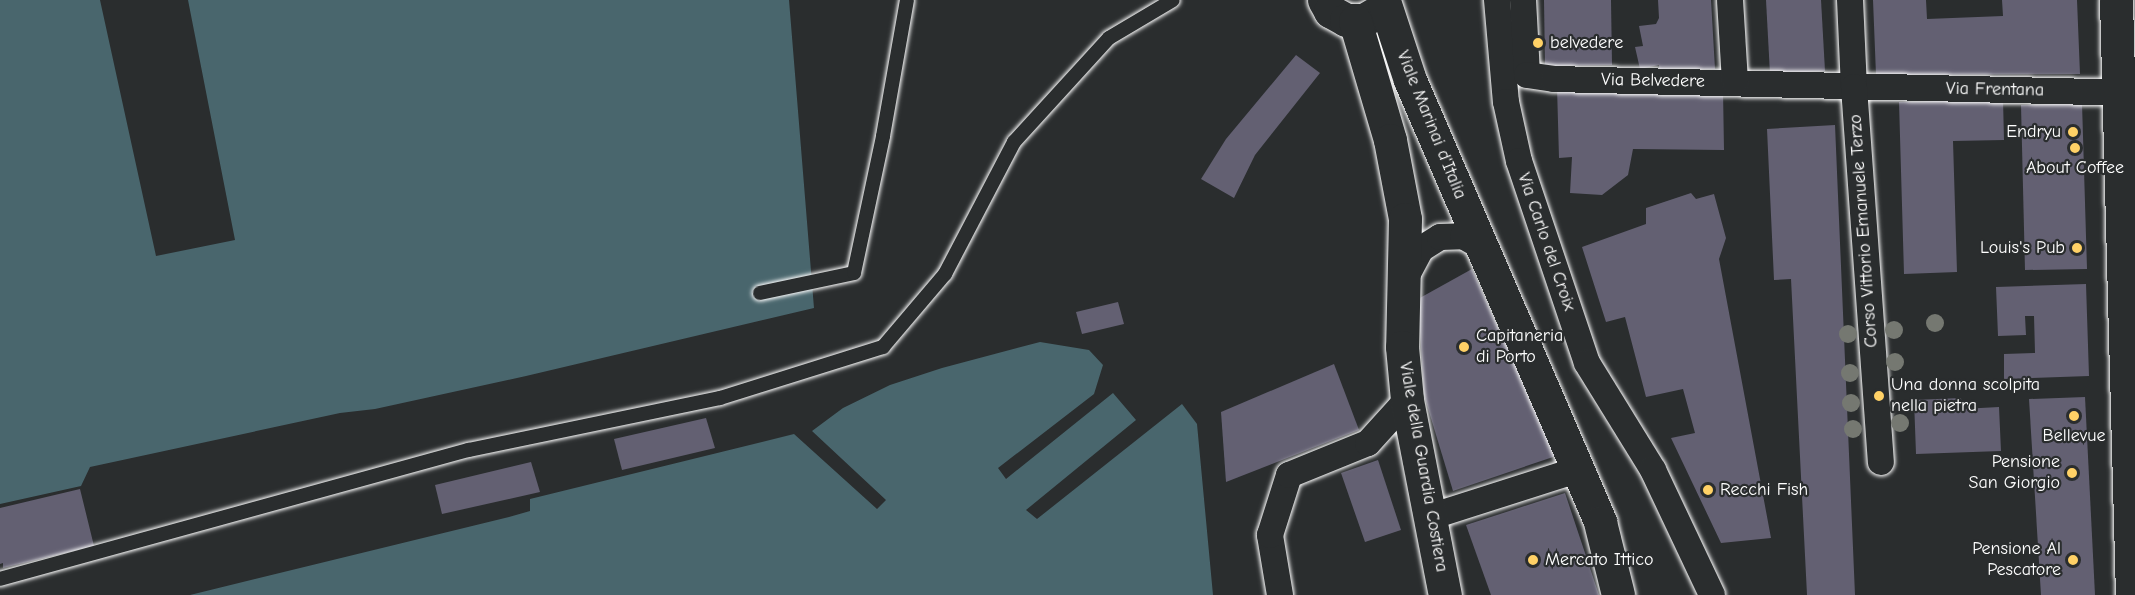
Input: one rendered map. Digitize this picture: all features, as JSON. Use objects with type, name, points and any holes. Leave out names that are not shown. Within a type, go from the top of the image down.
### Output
[{"type":"main road","points":[[1324,0],[1337,17],[1355,21]]},
{"type":"main road","name":"Viale Marinai d'Italia","points":[[1355,21],[1373,15],[1384,0]]},
{"type":"main road","name":"Viale Marinai d'Italia","points":[[1384,0],[1410,80],[1600,522],[1618,595]]},
{"type":"main road","points":[[2116,0],[2127,93],[2132,595]]},
{"type":"main road","name":"Viale della Guardia Costiera","points":[[1355,21],[1390,140],[1405,219],[1402,347],[1407,400],[1445,595]]},
{"type":"street","name":"Via Carlo del Croix","points":[[1497,0],[1506,102],[1519,161],[1587,363],[1653,470],[1712,595]]},
{"type":"street","name":"Via Belvedere","points":[[1523,0],[1527,75],[1554,79],[1736,82],[1854,87]]},
{"type":"street","points":[[1730,0],[1736,82]]},
{"type":"street","name":"Corso Vittorio Emanuele Terzo","points":[[1850,0],[1854,87],[1881,462]]},
{"type":"street","name":"Via Frentana","points":[[1854,87],[2127,93]]},
{"type":"street","points":[[1403,285],[1421,249],[1440,237],[1463,236],[1482,247]]},
{"type":"street","points":[[1280,595],[1270,535],[1289,475],[1368,443],[1407,400]]},
{"type":"street","points":[[1430,516],[1577,470]]},
{"type":"lane","points":[[760,293],[854,273],[883,136],[907,0]]},
{"type":"lane","points":[[0,579],[469,450],[720,398],[883,347],[945,274],[1014,142],[1108,38],[1173,0]]},
{"type":"water","points":[[0,0],[100,0],[156,256],[235,240],[188,0],[789,0],[814,308],[526,376],[90,467],[81,486],[0,504]]},
{"type":"water","points":[[1040,342],[1089,350],[1103,365],[1094,394],[998,468],[1006,479],[1113,393],[1136,420],[1026,510],[1037,519],[1182,404],[1197,424],[1213,595],[190,595],[509,517],[530,511],[530,499],[794,434],[877,509],[886,500],[812,431],[843,408],[890,385],[942,368]]},
{"type":"building","points":[[1544,0],[1611,0],[1612,65],[1545,66]]},
{"type":"building","points":[[1658,0],[1711,0],[1715,69],[1659,70],[1659,65],[1640,69],[1635,47],[1643,46],[1639,26],[1656,24],[1659,18]]},
{"type":"building","points":[[1766,0],[1821,0],[1825,71],[1770,74]]},
{"type":"building","points":[[1873,0],[1926,0],[1927,19],[2003,16],[2002,0],[2077,0],[2080,74],[1876,75]]},
{"type":"building","points":[[1296,55],[1320,73],[1255,155],[1234,198],[1201,179],[1226,139]]},
{"type":"building","points":[[1557,87],[1723,90],[1724,150],[1633,149],[1628,175],[1602,195],[1570,193],[1572,157],[1559,158]]},
{"type":"building","points":[[2003,99],[2004,140],[1953,141],[1957,272],[1904,274],[1899,102]]},
{"type":"building","points":[[2082,103],[2087,269],[2025,270],[2021,105]]},
{"type":"building","points":[[1835,125],[1855,595],[1807,595],[1791,279],[1774,280],[1767,129]]},
{"type":"building","points":[[1691,193],[1696,199],[1714,194],[1726,238],[1719,259],[1771,538],[1721,543],[1671,438],[1695,433],[1683,389],[1646,397],[1625,317],[1606,322],[1582,247],[1646,224],[1646,208]]},
{"type":"building","name":"Capitaneria di Porto","points":[[1472,269],[1556,456],[1453,491],[1424,395],[1418,299]]},
{"type":"building","points":[[2086,284],[2089,376],[2004,379],[2004,354],[2035,353],[2034,316],[2025,316],[2026,335],[1998,336],[1996,287]]},
{"type":"building","points":[[1118,302],[1124,324],[1082,334],[1076,312]]},
{"type":"building","points":[[1334,364],[1359,430],[1226,482],[1221,412]]},
{"type":"building","points":[[2085,397],[2095,595],[2041,595],[2029,399]]},
{"type":"building","points":[[1961,398],[1962,409],[1999,407],[2001,451],[1916,454],[1914,400]]},
{"type":"building","points":[[706,418],[715,448],[622,470],[614,439]]},
{"type":"building","points":[[1378,460],[1401,530],[1365,542],[1341,473]]},
{"type":"building","points":[[531,462],[540,492],[442,514],[435,485]]},
{"type":"building","points":[[80,489],[94,546],[3,568],[3,563],[0,564],[0,508]]},
{"type":"building","name":"Mercato Ittico","points":[[1565,493],[1599,595],[1491,595],[1466,525]]},
{"type":"place","name":"belvedere","points":[[1538,43]]},
{"type":"place","name":"Endryu","points":[[2073,132]]},
{"type":"place","name":"About Coffee","points":[[2075,148]]},
{"type":"place","name":"Louis's Pub","points":[[2077,248]]},
{"type":"place","name":"Capitaneria di Porto","points":[[1464,347]]},
{"type":"place","name":"Una donna scolpita nella pietra","points":[[1879,396]]},
{"type":"place","name":"Bellevue","points":[[2074,416]]},
{"type":"place","name":"Pensione San Giorgio","points":[[2072,473]]},
{"type":"place","name":"Recchi Fish","points":[[1708,490]]},
{"type":"place","name":"Mercato Ittico","points":[[1533,560]]},
{"type":"place","name":"Pensione Al Pescatore","points":[[2073,560]]}]
